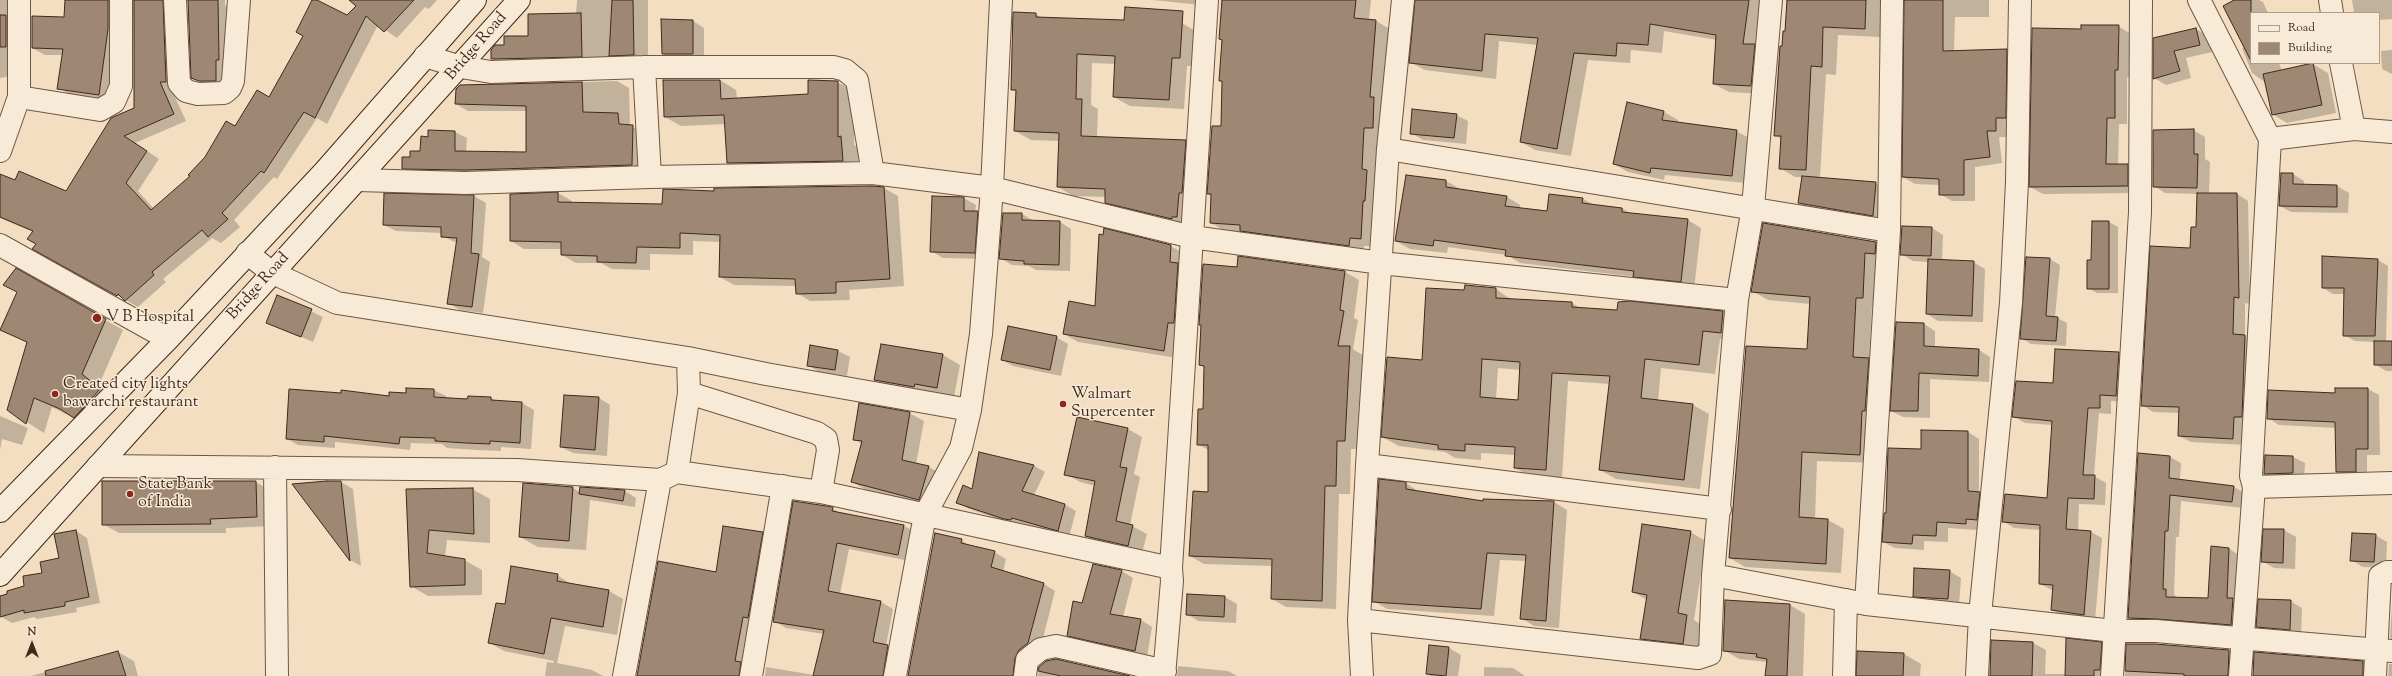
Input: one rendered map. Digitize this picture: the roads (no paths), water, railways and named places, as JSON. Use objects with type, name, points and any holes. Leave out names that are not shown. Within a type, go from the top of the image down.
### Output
[{"type":"street","points":[[0,151],[19,97],[20,0]]},
{"type":"street","points":[[19,97],[100,110],[114,102],[121,86],[121,0]]},
{"type":"street","points":[[175,0],[179,83],[186,92],[198,94],[224,93],[230,88],[233,81],[239,0]]},
{"type":"street","name":"Bridge Road","points":[[0,511],[168,339],[247,252],[325,171],[475,0]]},
{"type":"street","name":"Bridge Road","points":[[0,575],[271,272],[357,180],[519,0]]},
{"type":"street","points":[[895,676],[925,515],[961,448],[970,410],[981,334],[992,188],[1001,0]]},
{"type":"street","points":[[1025,676],[1028,660],[1041,649],[1056,646],[1164,673],[1172,581],[1207,0]]},
{"type":"street","points":[[1362,676],[1359,620],[1367,464],[1388,149],[1403,0]]},
{"type":"street","points":[[1359,620],[1698,658],[1710,654],[1713,575],[1720,509],[1737,300],[1753,207],[1771,0]]},
{"type":"street","points":[[1844,676],[1856,602],[1889,231],[1892,0]]},
{"type":"street","points":[[1977,676],[1980,615],[2011,303],[2017,182],[2020,0]]},
{"type":"street","points":[[2112,676],[2140,212],[2141,0]]},
{"type":"street","points":[[2199,0],[2270,139],[2251,476],[2254,487],[2240,676]]},
{"type":"street","points":[[2330,0],[2332,12]]},
{"type":"street","points":[[425,56],[460,67],[491,72],[644,66],[834,66],[845,70],[857,80],[873,173]]},
{"type":"street","points":[[2342,64],[2354,129]]},
{"type":"street","points":[[644,66],[650,177]]},
{"type":"street","points":[[2270,139],[2354,129],[2392,132]]},
{"type":"street","points":[[1388,149],[1753,207],[1889,231]]},
{"type":"street","points":[[357,180],[465,183],[650,177],[873,173],[992,188],[1192,237],[1381,263],[1737,300]]},
{"type":"street","points":[[0,244],[168,339]]},
{"type":"street","points":[[247,252],[271,272],[337,303],[688,358],[766,374],[970,410]]},
{"type":"street","points":[[624,676],[668,476],[689,393],[688,358]]},
{"type":"street","points":[[689,393],[817,432],[826,439],[828,450],[820,492]]},
{"type":"street","points":[[1367,464],[1720,509]]},
{"type":"street","points":[[98,466],[517,470],[668,476],[783,486],[820,492],[1172,568]]},
{"type":"street","points":[[276,467],[277,676]]},
{"type":"street","points":[[2254,487],[2392,483]]},
{"type":"street","points":[[751,676],[783,486]]},
{"type":"street","points":[[2375,676],[2384,650],[2380,576],[2387,572],[2392,572]]},
{"type":"street","points":[[1713,575],[1856,602],[2114,631],[2156,631],[2384,650]]},
{"type":"place","name":"V B Hospital","points":[[97,318]]},
{"type":"place","name":"Created city lights bawarchi restaurant","points":[[55,394]]},
{"type":"place","name":"Walmart Supercenter","points":[[1063,404]]},
{"type":"place","name":"State Bank of India","points":[[130,494]]}]
